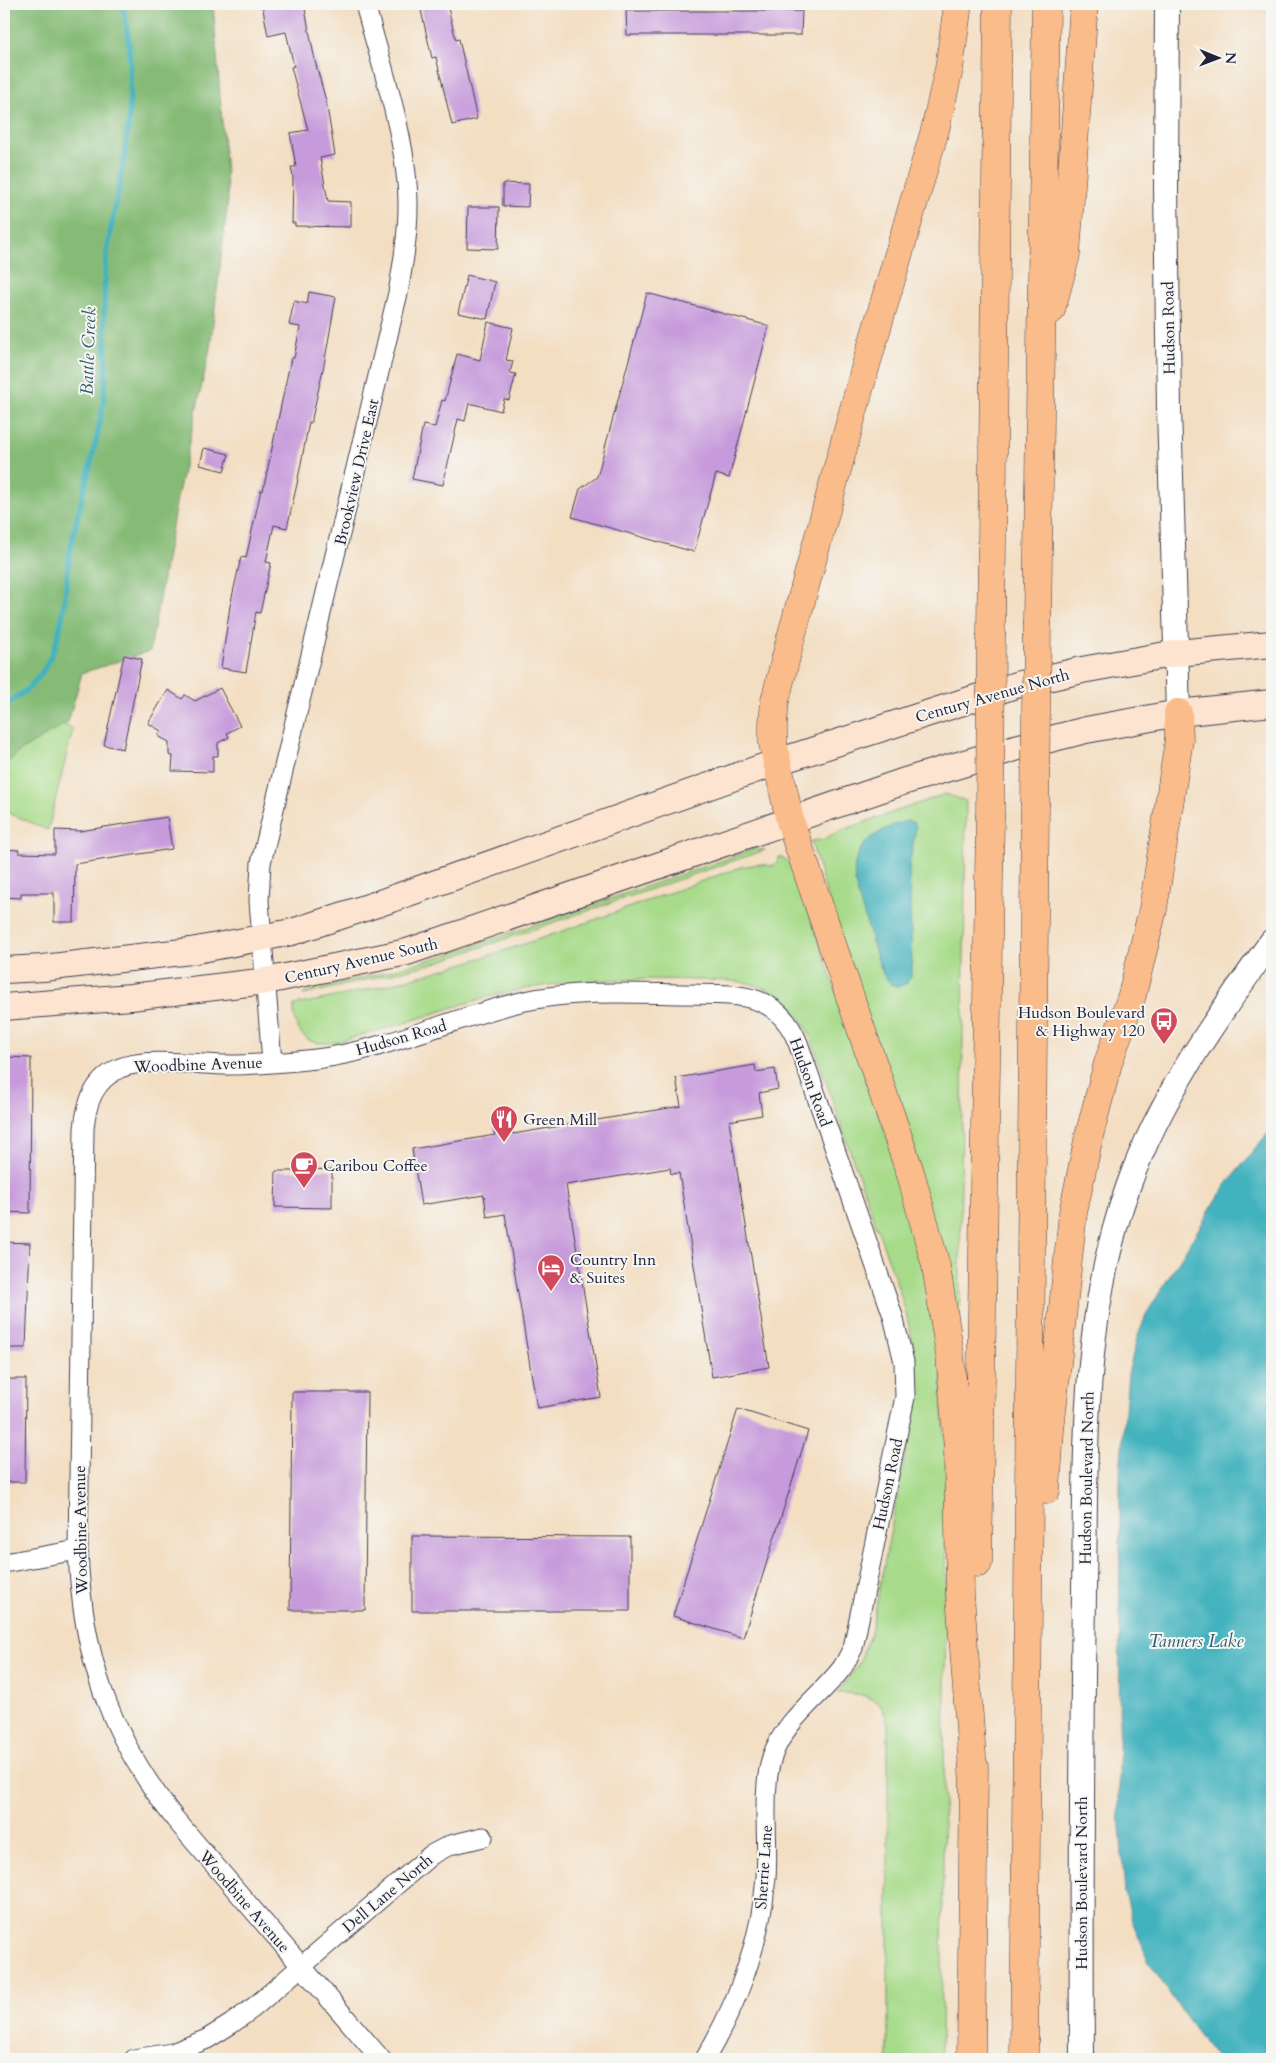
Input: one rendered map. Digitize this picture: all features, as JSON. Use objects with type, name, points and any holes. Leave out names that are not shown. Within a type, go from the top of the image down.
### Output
[{"type":"highway","points":[[958,4],[949,69],[935,130],[864,372],[777,690],[773,723],[773,743],[790,821],[911,1175],[936,1266],[950,1355],[958,1448],[960,1595],[974,1784]]},
{"type":"highway","points":[[971,2059],[990,817],[998,4]]},
{"type":"highway","points":[[1024,2059],[1035,805],[1046,4]]},
{"type":"highway","points":[[1040,350],[1066,255],[1084,4]]},
{"type":"highway","points":[[1026,1755],[1050,1430],[1073,1213],[1088,1136],[1108,1063],[1132,994],[1153,909],[1179,740],[1178,713]]},
{"type":"main road","name":"Century Avenue North","points":[[777,762],[1016,685],[1082,670],[1177,653],[1272,644]]},
{"type":"main road","points":[[790,821],[902,782],[1015,748],[1086,730],[1178,713],[1272,703]]},
{"type":"main road","points":[[4,970],[124,960],[191,951],[292,932],[364,909],[777,762]]},
{"type":"main road","name":"Century Avenue South","points":[[4,1006],[131,997],[266,981],[407,952],[790,821]]},
{"type":"street","name":"Brookview Drive East","points":[[262,939],[259,891],[261,863],[398,293],[406,246],[408,204],[404,162],[365,4]]},
{"type":"street","name":"Hudson Road","points":[[1167,4],[1166,186],[1169,418],[1178,713]]},
{"type":"street","points":[[262,939],[272,1062]]},
{"type":"street","name":"Hudson Boulevard North","points":[[1082,2059],[1080,1811],[1086,1455],[1089,1368],[1098,1302],[1106,1258],[1117,1218],[1128,1185],[1146,1143],[1174,1087],[1208,1031],[1272,941]]},
{"type":"street","name":"Hudson Road","points":[[272,1062],[317,1059],[366,1048],[492,1010],[554,996],[628,993],[742,996],[762,1001],[782,1015],[795,1035],[805,1062],[893,1316],[904,1362],[905,1397],[853,1648],[843,1666],[828,1684]]},
{"type":"street","name":"Woodbine Avenue","points":[[272,1062],[235,1065],[154,1063],[128,1066],[111,1073],[103,1079],[93,1091],[88,1101],[84,1129],[78,1550],[81,1600],[90,1652],[108,1707],[129,1753],[150,1786],[175,1819],[381,2059]]},
{"type":"street","points":[[4,1563],[78,1550]]},
{"type":"street","name":"Sherrie Lane","points":[[705,2059],[724,2025],[741,1986],[761,1911],[766,1877],[768,1783],[772,1757],[784,1732],[802,1709],[828,1684]]},
{"type":"street","name":"Dell Lane North","points":[[134,2059],[172,2053],[207,2039],[253,2008],[431,1855],[450,1845],[482,1837]]},
{"type":"green space","points":[[4,4],[213,4],[228,200],[210,348],[177,498],[150,651],[82,673],[68,722],[20,751],[4,765]]},
{"type":"green space","points":[[14,700],[73,729],[48,830],[4,811],[4,707]]},
{"type":"green space","points":[[945,794],[966,801],[959,1345],[811,841],[822,840],[837,832]]},
{"type":"green space","points":[[755,849],[765,850],[435,963],[303,994],[317,988],[382,973],[452,953]]},
{"type":"green space","points":[[780,856],[792,865],[906,1191],[940,1344],[947,1498],[941,2059],[888,2059],[888,1726],[882,1708],[871,1699],[856,1694],[838,1693],[859,1663],[871,1632],[915,1405],[914,1355],[910,1331],[897,1284],[811,1038],[803,1023],[788,1003],[774,993],[758,986],[732,981],[670,979],[595,981],[521,990],[480,999],[398,1025],[332,1043],[314,1042],[303,1035],[296,1024],[294,1012],[294,1005],[408,979],[464,963],[576,926],[741,867],[758,864],[774,866]]},
{"type":"water","points":[[909,821],[914,823],[916,828],[909,867],[912,967],[911,977],[906,984],[897,987],[890,983],[881,970],[859,899],[854,874],[855,862],[860,851],[868,841],[890,827]]},
{"type":"water","name":"Tanners Lake","points":[[1272,1128],[1272,2059],[1217,2059],[1181,2011],[1148,1960],[1133,1923],[1125,1893],[1119,1814],[1120,1473],[1128,1374],[1137,1338],[1147,1313],[1225,1186]]},
{"type":"building","points":[[262,4],[304,4],[315,61],[326,101],[335,155],[320,158],[328,201],[351,202],[351,227],[295,226],[295,223],[292,223],[293,177],[291,167],[296,167],[290,133],[308,130],[291,67],[294,66],[286,32],[268,36]]},
{"type":"building","points":[[447,4],[456,40],[459,39],[477,119],[452,125],[436,57],[432,58],[420,6]]},
{"type":"building","points":[[626,11],[802,11],[801,35],[627,35]]},
{"type":"building","points":[[503,183],[529,184],[528,207],[503,206]]},
{"type":"building","points":[[468,207],[499,207],[498,249],[467,248]]},
{"type":"building","points":[[467,275],[495,282],[487,319],[458,313]]},
{"type":"building","points":[[309,292],[336,297],[324,365],[311,423],[309,422],[287,528],[274,525],[266,562],[271,563],[260,613],[256,612],[246,672],[221,668],[230,606],[241,557],[246,558],[261,490],[263,491],[291,358],[294,358],[300,327],[289,325],[294,301],[307,304]]},
{"type":"building","points":[[647,293],[769,326],[729,478],[716,474],[694,552],[572,517],[580,489],[597,477]]},
{"type":"building","points":[[488,322],[513,328],[506,360],[513,361],[510,373],[516,374],[509,400],[504,399],[501,411],[469,403],[465,421],[458,419],[443,485],[412,479],[423,425],[435,427],[442,400],[445,401],[457,354],[480,360]]},
{"type":"building","points":[[204,448],[229,454],[224,471],[200,465]]},
{"type":"building","points":[[124,655],[142,659],[123,749],[104,745]]},
{"type":"building","points":[[220,688],[240,726],[227,733],[229,737],[218,743],[218,756],[213,756],[213,772],[172,771],[173,756],[169,755],[169,742],[158,736],[161,731],[148,723],[168,690],[182,699],[185,695],[195,701]]},
{"type":"building","points":[[167,817],[172,849],[75,864],[74,922],[54,922],[54,893],[21,893],[21,898],[4,897],[4,849],[19,850],[19,853],[55,854],[55,830],[80,831]]},
{"type":"building","points":[[5,1057],[31,1058],[30,1213],[4,1212]]},
{"type":"building","name":"Country Inn & Suites","points":[[755,1065],[756,1072],[775,1069],[778,1089],[759,1093],[762,1115],[729,1121],[769,1367],[712,1377],[679,1173],[671,1174],[670,1168],[566,1185],[601,1397],[537,1408],[505,1214],[487,1217],[484,1195],[421,1205],[412,1149],[495,1135],[493,1124],[511,1121],[513,1134],[681,1106],[676,1078]]},
{"type":"building","name":"Caribou Coffee","points":[[309,1169],[332,1170],[332,1208],[275,1207],[276,1171],[309,1171]]},
{"type":"building","points":[[4,1242],[30,1243],[26,1348],[4,1348]]},
{"type":"building","points":[[4,1379],[26,1379],[25,1482],[4,1482]]},
{"type":"building","points":[[292,1392],[367,1392],[365,1610],[290,1610]]},
{"type":"building","points":[[738,1409],[808,1431],[743,1638],[673,1616]]},
{"type":"building","points":[[412,1536],[630,1537],[630,1611],[412,1611]]},
{"type":"waterway","name":"Battle Creek","points":[[4,705],[34,683],[45,668],[53,651],[63,613],[71,546],[103,407],[106,372],[104,293],[106,262],[125,151],[130,96],[129,40],[123,4]]},
{"type":"place","name":"Hudson Boulevard & Highway 120","points":[[1164,1045]]},
{"type":"place","name":"Green Mill","points":[[504,1143]]},
{"type":"place","name":"Caribou Coffee","points":[[304,1189]]},
{"type":"place","name":"Country Inn & Suites","points":[[551,1292]]}]
